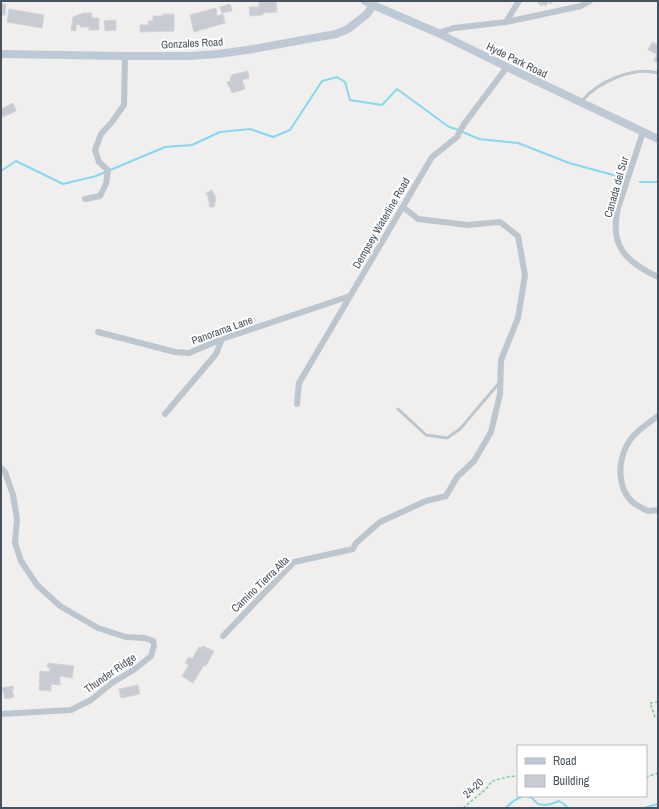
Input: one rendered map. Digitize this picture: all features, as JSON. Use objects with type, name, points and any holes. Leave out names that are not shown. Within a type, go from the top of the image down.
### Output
[{"type":"street","points":[[506,22],[519,1]]},
{"type":"street","points":[[438,33],[454,28],[506,22],[581,6],[590,1]]},
{"type":"street","name":"Hyde Park Road","points":[[369,3],[438,33],[658,139]]},
{"type":"street","name":"Gonzales Road","points":[[1,54],[190,56],[247,50],[336,34],[348,29],[367,14],[369,3]]},
{"type":"street","points":[[85,198],[100,196],[106,184],[108,170],[99,162],[95,150],[101,134],[124,105],[125,56]]},
{"type":"street","name":"Dempsey Waterline Road","points":[[297,404],[299,383],[432,157],[457,137],[464,124],[507,67]]},
{"type":"street","name":"Canada del Sur","points":[[643,132],[618,208],[616,232],[619,244],[629,259],[641,268],[658,277]]},
{"type":"street","name":"Camino Tierra Alta","points":[[223,636],[294,562],[353,549],[356,543],[380,522],[426,501],[446,496],[457,477],[474,461],[491,432],[500,394],[501,360],[518,318],[525,275],[518,236],[500,222],[468,225],[418,219],[403,207]]},
{"type":"street","name":"Panorama Lane","points":[[98,332],[175,352],[189,353],[222,339],[350,296]]},
{"type":"street","points":[[165,414],[216,354],[222,339]]},
{"type":"street","points":[[658,416],[640,429],[627,444],[622,458],[620,473],[623,489],[633,504],[648,511],[658,510]]},
{"type":"street","name":"Thunder Ridge","points":[[1,468],[13,495],[17,519],[15,543],[21,561],[37,585],[60,606],[98,628],[126,636],[145,638],[153,641],[154,646],[151,656],[135,669],[112,683],[90,700],[71,710],[1,714]]},
{"type":"lane","points":[[581,102],[606,82],[618,77],[639,72],[654,72],[658,74]]},
{"type":"lane","points":[[398,409],[426,435],[447,438],[460,429],[500,382]]},
{"type":"path","points":[[658,702],[650,703],[658,719]]},
{"type":"path","points":[[647,777],[658,773]]},
{"type":"path","name":"24-20","points":[[463,808],[486,789],[492,781],[517,776]]},
{"type":"building","points":[[276,1],[277,12],[250,16],[249,7],[259,7],[259,2]]},
{"type":"building","points":[[537,1],[552,1],[551,4],[548,2],[546,6],[543,4],[542,6]]},
{"type":"building","points":[[1,4],[6,4],[5,15],[1,15]]},
{"type":"building","points":[[230,4],[232,11],[222,13],[220,7]]},
{"type":"building","points":[[216,8],[217,16],[223,14],[225,23],[194,32],[190,15]]},
{"type":"building","points":[[9,9],[44,15],[42,28],[7,22]]},
{"type":"building","points":[[83,13],[92,13],[92,18],[99,18],[99,30],[88,30],[90,27],[80,27],[80,24],[76,25],[76,31],[71,30],[73,17]]},
{"type":"building","points":[[162,14],[174,14],[174,31],[140,32],[140,25],[148,25],[148,21],[153,21],[153,16],[163,16]]},
{"type":"building","points":[[116,20],[116,30],[105,31],[104,21]]},
{"type":"building","points":[[652,42],[658,45],[658,63],[654,61],[657,54],[648,50]]},
{"type":"building","points":[[248,71],[249,78],[242,80],[245,89],[232,93],[227,82],[231,81],[231,75]]},
{"type":"building","points":[[13,103],[16,111],[3,117],[1,109]]},
{"type":"building","points":[[212,190],[216,198],[214,207],[209,207],[210,201],[208,201],[209,199],[206,193]]},
{"type":"building","points":[[203,646],[206,647],[205,649],[207,648],[214,651],[206,666],[204,665],[193,683],[182,676],[189,665],[185,663],[189,657],[192,659],[199,647],[202,648]]},
{"type":"building","points":[[48,663],[74,666],[72,678],[60,676],[60,685],[51,684],[51,691],[39,690],[40,671],[49,672],[50,668],[47,667]]},
{"type":"building","points":[[138,685],[140,694],[121,698],[119,689]]},
{"type":"building","points":[[13,686],[14,689],[12,689],[14,697],[5,699],[1,688]]},
{"type":"waterway","points":[[1,171],[16,161],[63,184],[96,176],[165,147],[192,145],[220,132],[250,129],[273,137],[290,130],[322,81],[337,77],[345,82],[350,100],[382,105],[397,89],[449,127],[479,139],[518,143],[569,163],[617,176]]},
{"type":"waterway","points":[[640,182],[658,182]]},
{"type":"waterway","points":[[506,808],[521,797]]},
{"type":"waterway","points":[[530,797],[538,804],[544,805],[559,801],[568,808]]},
{"type":"waterway","points":[[644,808],[658,804]]}]
